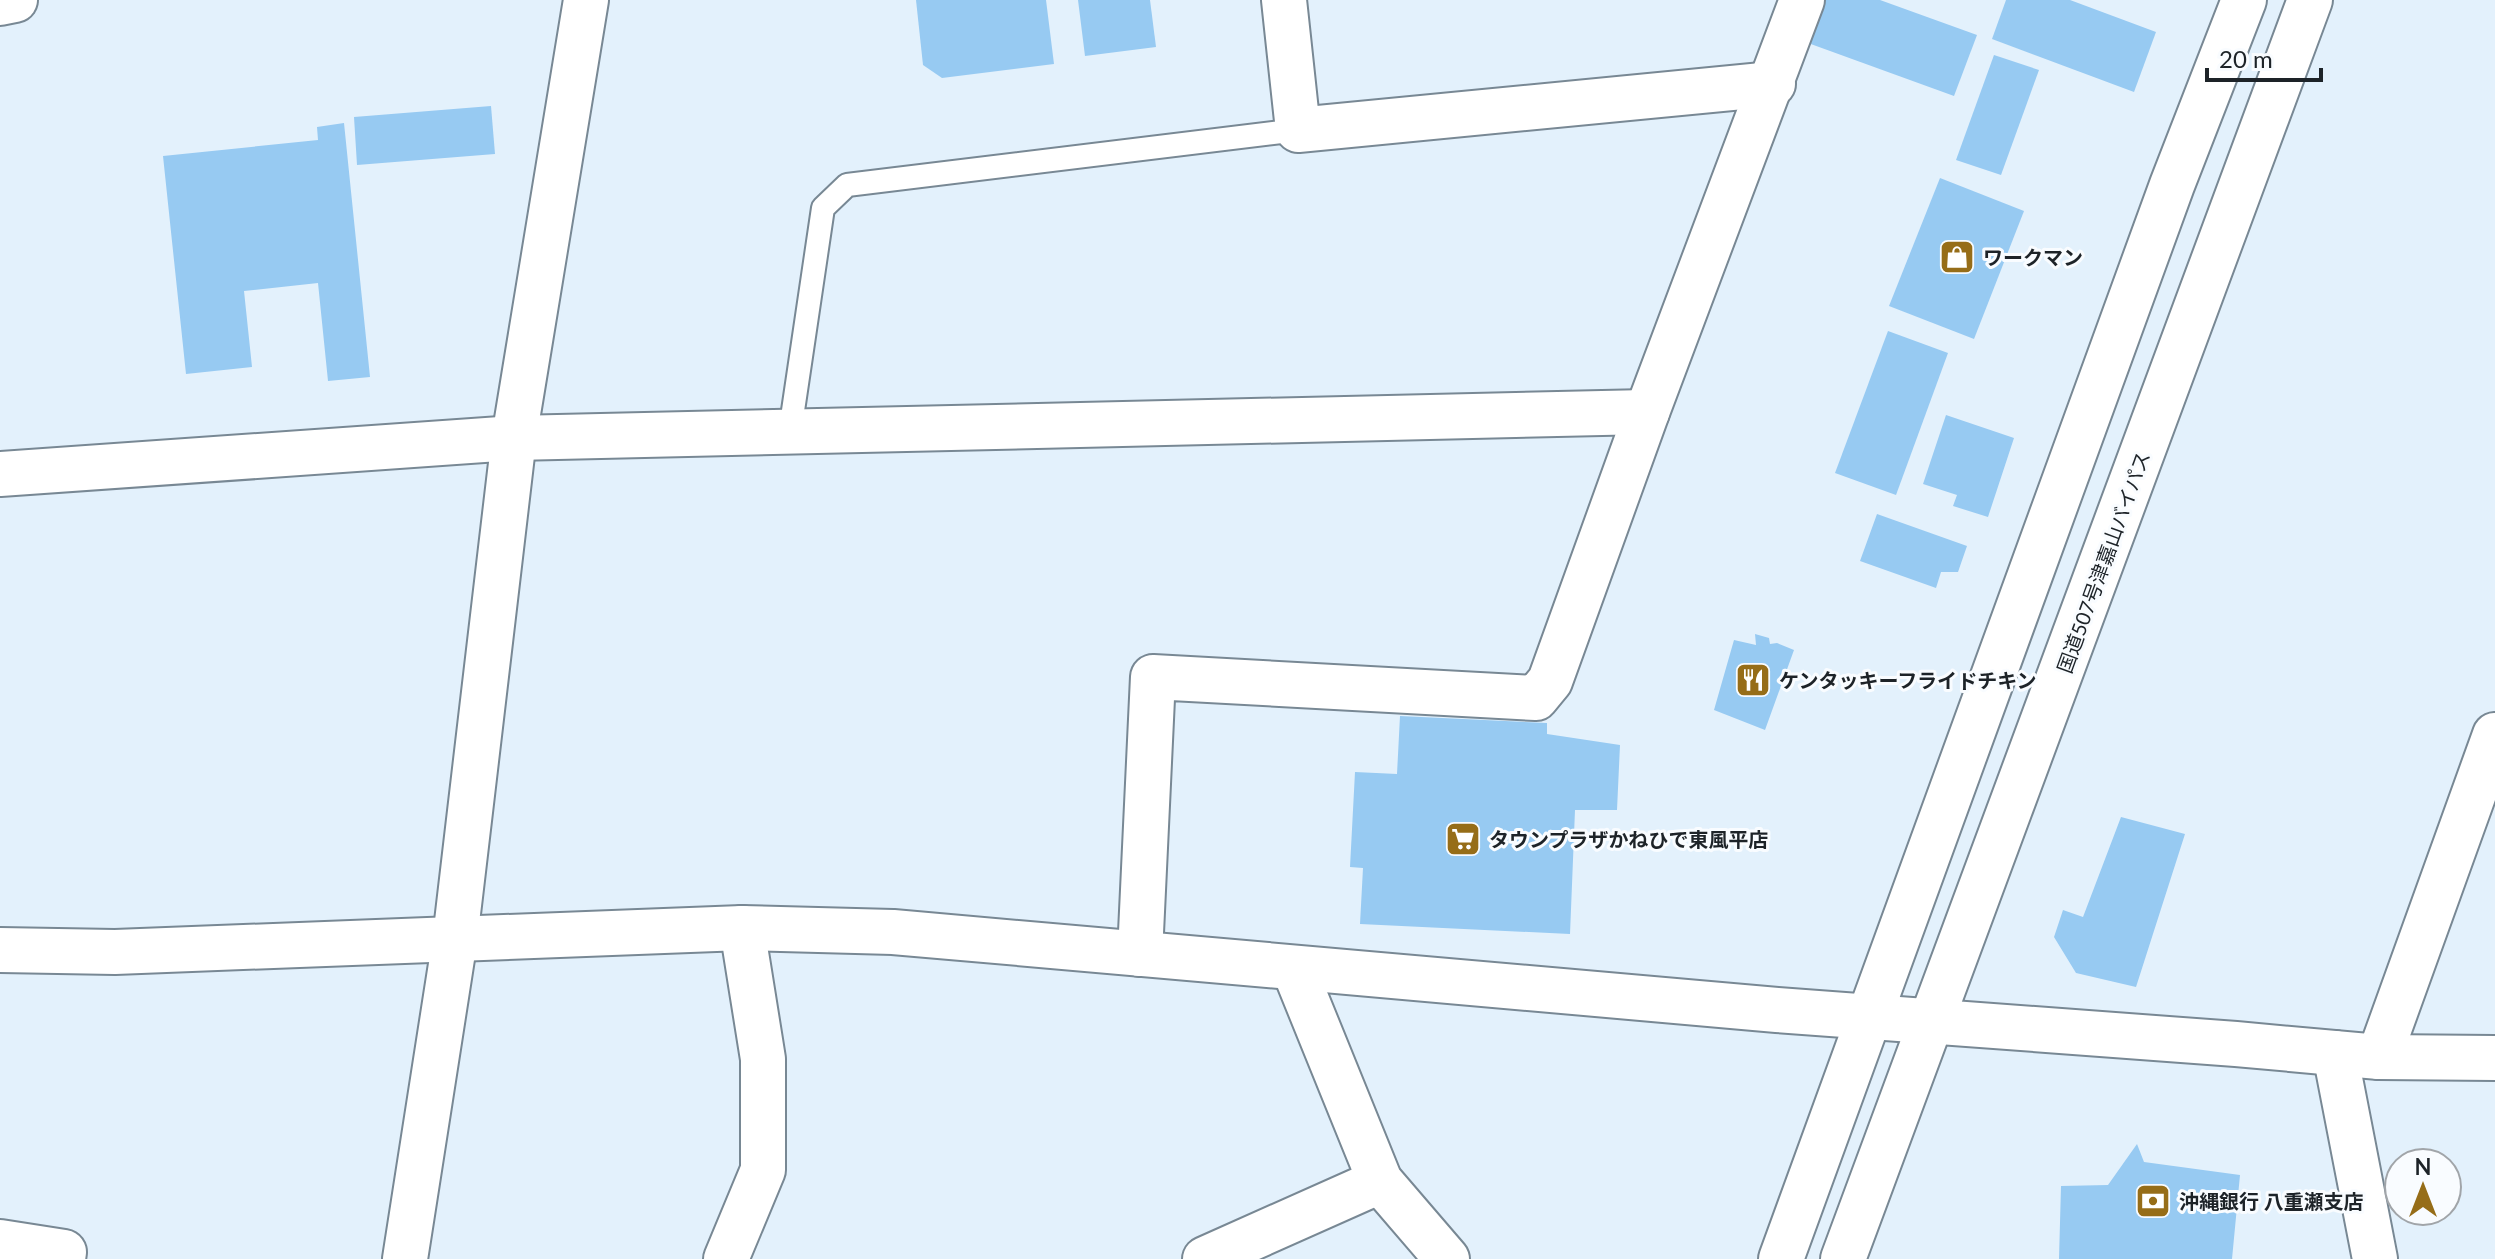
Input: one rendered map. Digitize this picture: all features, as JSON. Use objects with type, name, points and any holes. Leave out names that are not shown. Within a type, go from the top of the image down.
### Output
[{"type":"main road","points":[[0,3],[15,0]]},
{"type":"main road","points":[[405,1259],[455,939],[514,438],[586,0]]},
{"type":"main road","points":[[1284,0],[1298,130],[1773,84]]},
{"type":"main road","points":[[1140,954],[1153,677],[1536,698],[1550,681],[1802,0]]},
{"type":"main road","points":[[1781,1259],[2172,185],[2244,0]]},
{"type":"main road","name":"国道507号津嘉山バイパス","points":[[1843,1259],[2310,0]]},
{"type":"main road","points":[[0,474],[514,438],[1647,412]]},
{"type":"main road","points":[[2379,1057],[2495,735]]},
{"type":"main road","points":[[726,1259],[763,1170],[763,1059],[742,928]]},
{"type":"main road","points":[[0,950],[115,952],[742,928],[893,932],[1932,1022],[2379,1057],[2495,1058]]},
{"type":"main road","points":[[1294,969],[1380,1181],[1447,1259]]},
{"type":"main road","points":[[2335,1053],[2375,1259]]},
{"type":"main road","points":[[1205,1259],[1380,1181]]},
{"type":"main road","points":[[0,1242],[64,1252],[63,1259]]},
{"type":"lane","points":[[790,431],[823,208],[847,185],[1298,130]]},
{"type":"building","points":[[916,0],[1046,0],[1054,64],[942,78],[923,65]]},
{"type":"building","points":[[1078,0],[1150,0],[1156,47],[1085,56]]},
{"type":"building","points":[[1824,0],[1880,0],[1977,35],[1954,96],[1808,43]]},
{"type":"building","points":[[2006,0],[2070,0],[2156,32],[2134,92],[1992,39]]},
{"type":"building","points":[[1994,55],[2039,70],[2001,175],[1956,160]]},
{"type":"building","points":[[491,106],[495,154],[357,165],[354,117]]},
{"type":"building","points":[[344,123],[370,377],[328,381],[318,283],[244,291],[252,367],[186,374],[163,156],[318,140],[317,127]]},
{"type":"building","points":[[1940,178],[2024,211],[1974,339],[1889,306]]},
{"type":"building","points":[[1888,331],[1948,353],[1896,495],[1835,473]]},
{"type":"building","points":[[1946,415],[2014,438],[1988,517],[1953,506],[1957,495],[1923,484]]},
{"type":"building","points":[[1877,514],[1967,546],[1958,572],[1941,572],[1936,588],[1860,561]]},
{"type":"building","name":"ケンタッキーフライドチキン","points":[[1755,634],[1769,638],[1770,644],[1777,643],[1794,650],[1765,730],[1714,710],[1734,640],[1756,645]]},
{"type":"building","name":"タウンプラザかねひで東風平店","points":[[1400,716],[1547,723],[1547,734],[1620,745],[1617,810],[1575,810],[1570,934],[1360,924],[1363,868],[1350,867],[1355,772],[1397,774]]},
{"type":"building","points":[[2121,817],[2185,834],[2136,987],[2076,973],[2054,937],[2063,910],[2083,917]]},
{"type":"building","points":[[2137,1144],[2144,1162],[2240,1175],[2232,1259],[2059,1259],[2061,1186],[2108,1185]]},
{"type":"place","name":"ワークマン","points":[[1957,257]]},
{"type":"place","name":"ケンタッキーフライドチキン","points":[[1753,680]]},
{"type":"place","name":"タウンプラザかねひで東風平店","points":[[1463,839]]},
{"type":"place","name":"沖縄銀行 八重瀬支店","points":[[2153,1201]]}]
